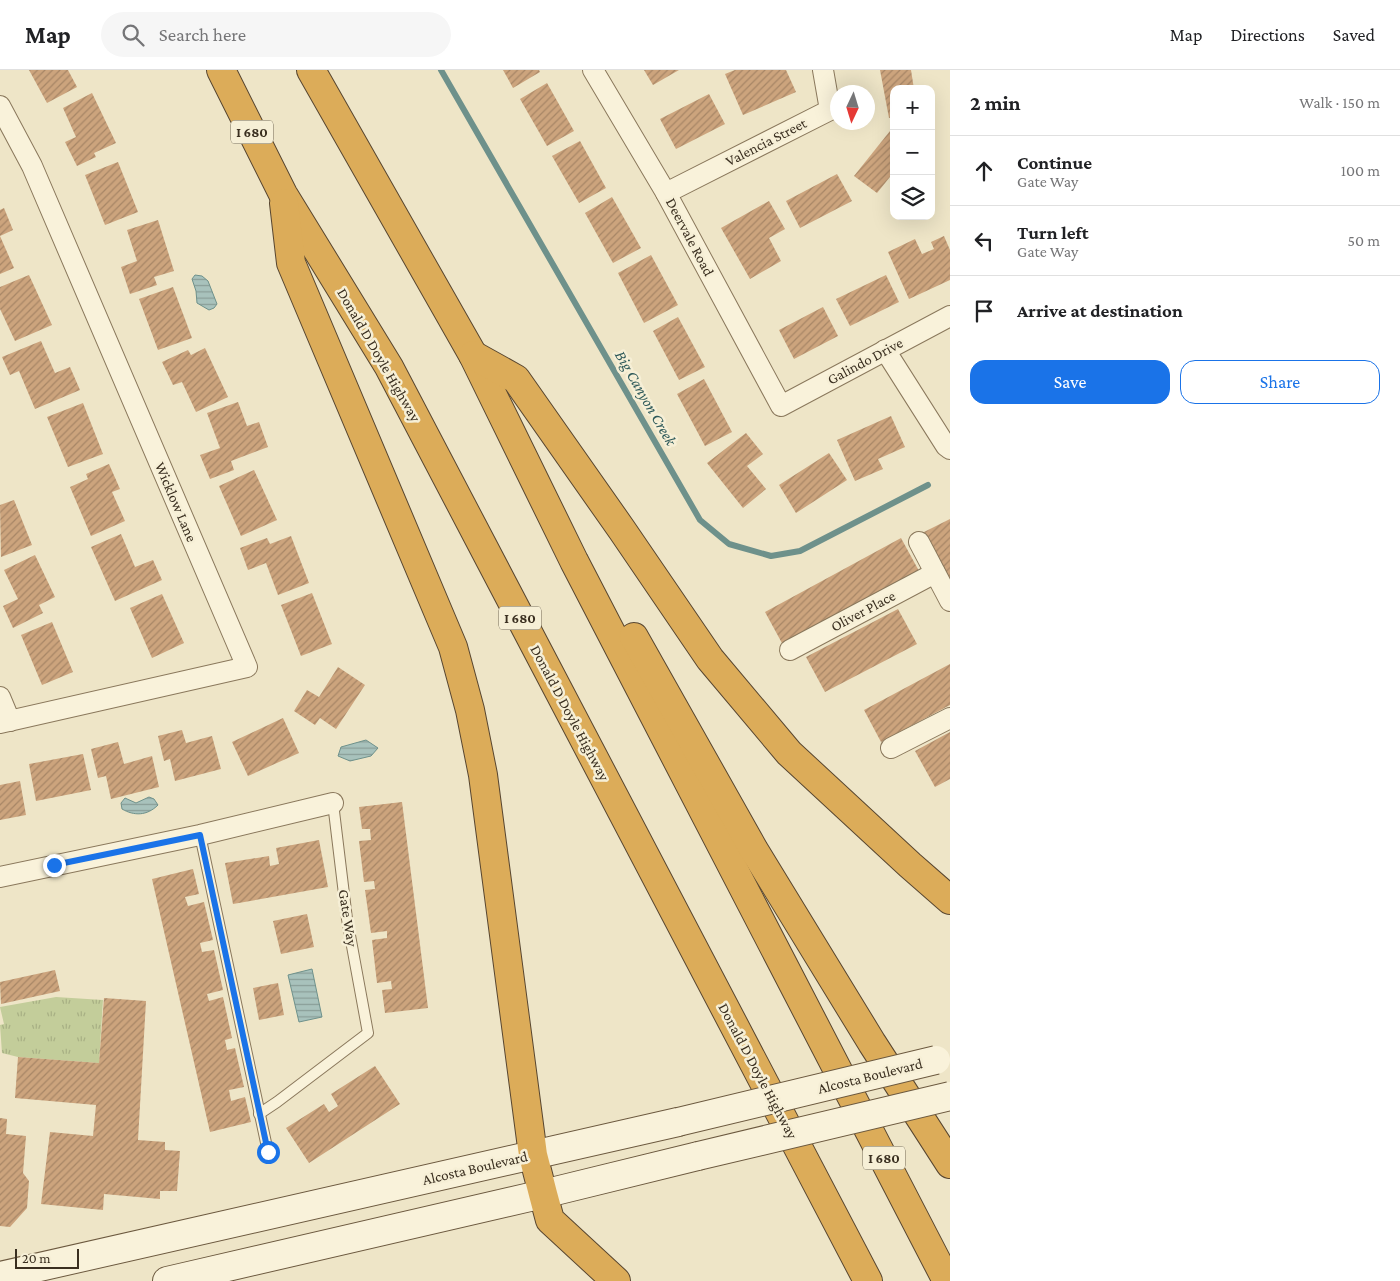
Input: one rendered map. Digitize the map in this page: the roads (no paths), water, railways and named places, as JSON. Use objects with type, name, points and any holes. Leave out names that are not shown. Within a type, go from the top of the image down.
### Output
[{"type":"highway","name":"Donald D Doyle Highway","points":[[221,70],[283,194],[389,367],[868,1281]]},
{"type":"highway","name":"I 680","points":[[311,70],[472,355],[574,561],[947,1281]]},
{"type":"highway","points":[[283,194],[291,263],[453,647],[470,710],[484,785],[533,1155],[550,1220],[616,1281]]},
{"type":"highway","points":[[472,355],[516,378],[617,522],[710,660],[788,753],[950,900]]},
{"type":"highway","points":[[574,561],[627,625],[754,850],[872,1043],[950,1164]]},
{"type":"main road","name":"Alcosta Boulevard","points":[[0,1276],[678,1122],[943,1058]]},
{"type":"main road","points":[[167,1281],[543,1194],[950,1096]]},
{"type":"street","name":"Deervale Road","points":[[593,70],[666,193],[781,406]]},
{"type":"street","name":"Valencia Street","points":[[666,193],[830,110],[823,70]]},
{"type":"street","name":"Wicklow Lane","points":[[0,106],[32,166],[247,668],[5,722]]},
{"type":"street","name":"Galindo Drive","points":[[781,406],[950,316]]},
{"type":"street","points":[[885,350],[950,450]]},
{"type":"street","points":[[919,542],[950,601]]},
{"type":"street","name":"Oliver Place","points":[[790,650],[935,573]]},
{"type":"street","points":[[0,697],[5,722]]},
{"type":"street","points":[[891,748],[950,718]]},
{"type":"street","name":"Gate Way","points":[[0,877],[200,835],[333,803]]},
{"type":"lane","name":"Gate Way","points":[[259,1114],[368,1033],[347,919],[333,803]]},
{"type":"lane","points":[[200,835],[268,1152]]},
{"type":"water","points":[[195,275],[202,276],[208,281],[217,304],[214,308],[209,310],[197,303],[192,279]]},
{"type":"water","points":[[366,740],[378,748],[371,756],[350,761],[338,756],[341,747]]},
{"type":"water","points":[[149,797],[154,799],[158,805],[145,813],[136,814],[122,809],[121,803],[125,798],[136,803]]},
{"type":"water","points":[[312,969],[322,1017],[299,1022],[288,975]]},
{"type":"waterway","name":"Big Canyon Creek","points":[[441,70],[700,520],[729,544],[771,556],[800,551],[928,485]]}]
